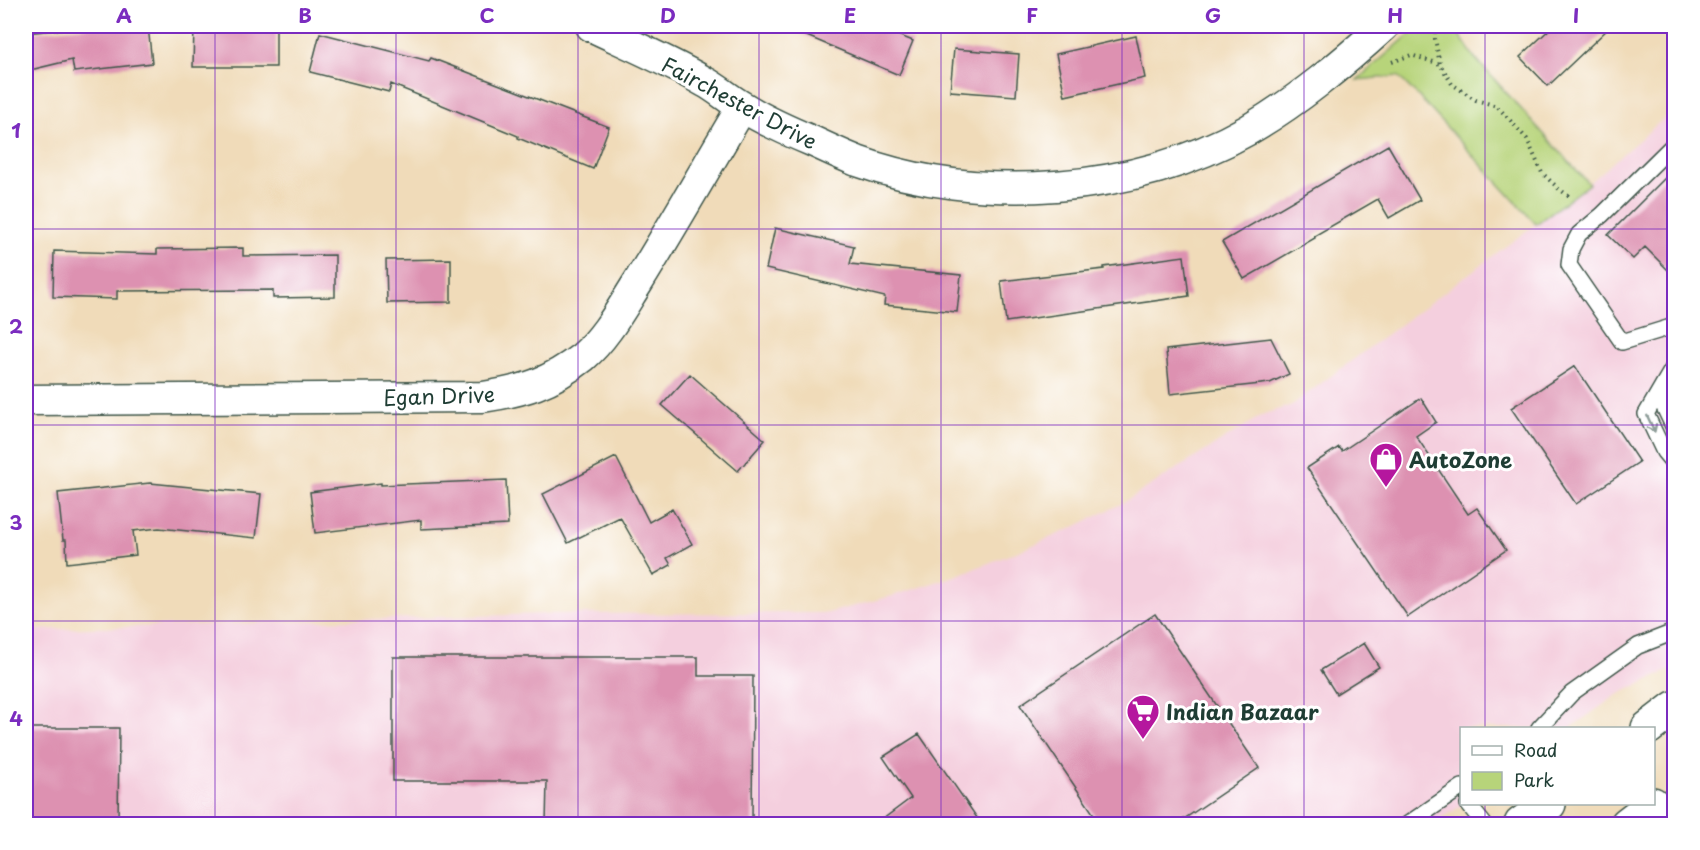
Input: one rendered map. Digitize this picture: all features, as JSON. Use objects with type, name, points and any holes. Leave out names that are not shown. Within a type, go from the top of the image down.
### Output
[{"type":"main road","points":[[1650,727],[1674,708]]},
{"type":"main road","points":[[1655,801],[1674,786]]},
{"type":"main road","points":[[1521,825],[1548,805]]},
{"type":"main road","points":[[1627,825],[1651,805]]},
{"type":"street","name":"Fairchester Drive","points":[[591,26],[706,82],[742,107],[773,124],[857,161],[920,179],[958,185],[1003,188],[1087,183],[1131,175],[1208,149],[1247,130],[1293,102],[1337,68],[1384,26]]},
{"type":"street","name":"Egan Drive","points":[[26,400],[483,397],[516,392],[542,382],[557,375],[583,356],[603,337],[663,243],[742,107]]},
{"type":"lane","points":[[1674,144],[1602,215],[1579,234],[1571,249],[1569,265],[1622,342],[1674,326]]},
{"type":"lane","points":[[1674,366],[1646,414],[1664,452],[1674,464]]},
{"type":"lane","points":[[1664,383],[1664,408],[1674,428]]},
{"type":"lane","points":[[1541,727],[1572,693],[1638,646],[1674,632]]},
{"type":"lane","points":[[1408,825],[1460,791]]},
{"type":"lane","points":[[1469,805],[1484,825]]},
{"type":"path","points":[[1435,26],[1440,64],[1452,84],[1476,100],[1497,106],[1527,139],[1542,172],[1571,198]]},
{"type":"path","points":[[1386,63],[1411,55],[1440,64]]},
{"type":"shaded area","points":[[1674,110],[1674,668],[1617,695],[1571,727],[1460,727],[1460,805],[1462,805],[1434,824],[26,824],[26,630],[546,614],[828,613],[892,596],[955,576],[1068,530],[1123,503],[1264,414],[1292,405],[1571,198]]},
{"type":"green space","points":[[1419,26],[1455,26],[1474,57],[1589,184],[1536,224],[1398,76],[1357,80]]},
{"type":"building","points":[[94,26],[148,26],[152,63],[74,72],[72,60],[26,71],[26,33]]},
{"type":"building","points":[[783,26],[875,26],[913,41],[899,75]]},
{"type":"building","points":[[1553,26],[1611,26],[1548,86],[1520,57]]},
{"type":"building","points":[[194,27],[276,27],[276,67],[193,67]]},
{"type":"building","points":[[320,33],[429,61],[431,58],[609,127],[593,169],[391,84],[389,92],[310,72]]},
{"type":"building","points":[[1136,36],[1145,78],[1065,96],[1056,54]]},
{"type":"building","points":[[954,49],[1019,54],[1016,96],[950,91]]},
{"type":"building","points":[[1388,145],[1420,200],[1389,218],[1378,199],[1244,279],[1222,242]]},
{"type":"building","points":[[1674,169],[1674,276],[1645,247],[1633,259],[1608,235]]},
{"type":"building","points":[[775,228],[854,246],[850,264],[961,275],[957,312],[884,305],[885,297],[766,269]]},
{"type":"building","points":[[243,248],[243,256],[335,255],[335,297],[273,298],[273,290],[117,291],[117,299],[53,297],[54,251],[157,254],[157,249]]},
{"type":"building","points":[[1184,256],[1189,296],[1006,322],[1001,281],[1104,269],[1104,267]]},
{"type":"building","points":[[451,259],[451,302],[387,303],[386,260]]},
{"type":"building","points":[[1271,338],[1289,374],[1270,383],[1170,394],[1166,350]]},
{"type":"building","points":[[1575,366],[1639,462],[1576,504],[1511,408]]},
{"type":"building","points":[[690,374],[765,440],[738,471],[662,405]]},
{"type":"building","name":"AutoZone","points":[[1421,398],[1436,422],[1416,436],[1468,514],[1477,508],[1506,550],[1408,617],[1307,468],[1339,447],[1342,451]]},
{"type":"building","points":[[616,457],[649,522],[672,509],[692,544],[667,558],[671,565],[653,575],[620,517],[568,543],[543,494]]},
{"type":"building","points":[[506,480],[508,525],[421,529],[421,520],[315,533],[310,492],[381,483],[381,485]]},
{"type":"building","points":[[150,483],[261,494],[256,538],[159,528],[133,531],[136,555],[67,563],[66,540],[63,540],[58,493]]},
{"type":"building","points":[[1155,614],[1259,768],[1175,825],[1101,825],[1020,705]]},
{"type":"building","points":[[1364,643],[1379,667],[1336,694],[1321,670]]},
{"type":"building","points":[[393,657],[698,657],[698,676],[753,676],[752,823],[734,823],[734,825],[546,825],[547,781],[393,781]]},
{"type":"building","points":[[26,728],[119,728],[118,825],[26,825]]},
{"type":"building","points":[[919,734],[982,825],[875,825],[911,798],[883,757]]},
{"type":"place","name":"AutoZone","points":[[1386,488]]},
{"type":"place","name":"Indian Bazaar","points":[[1143,740]]}]
